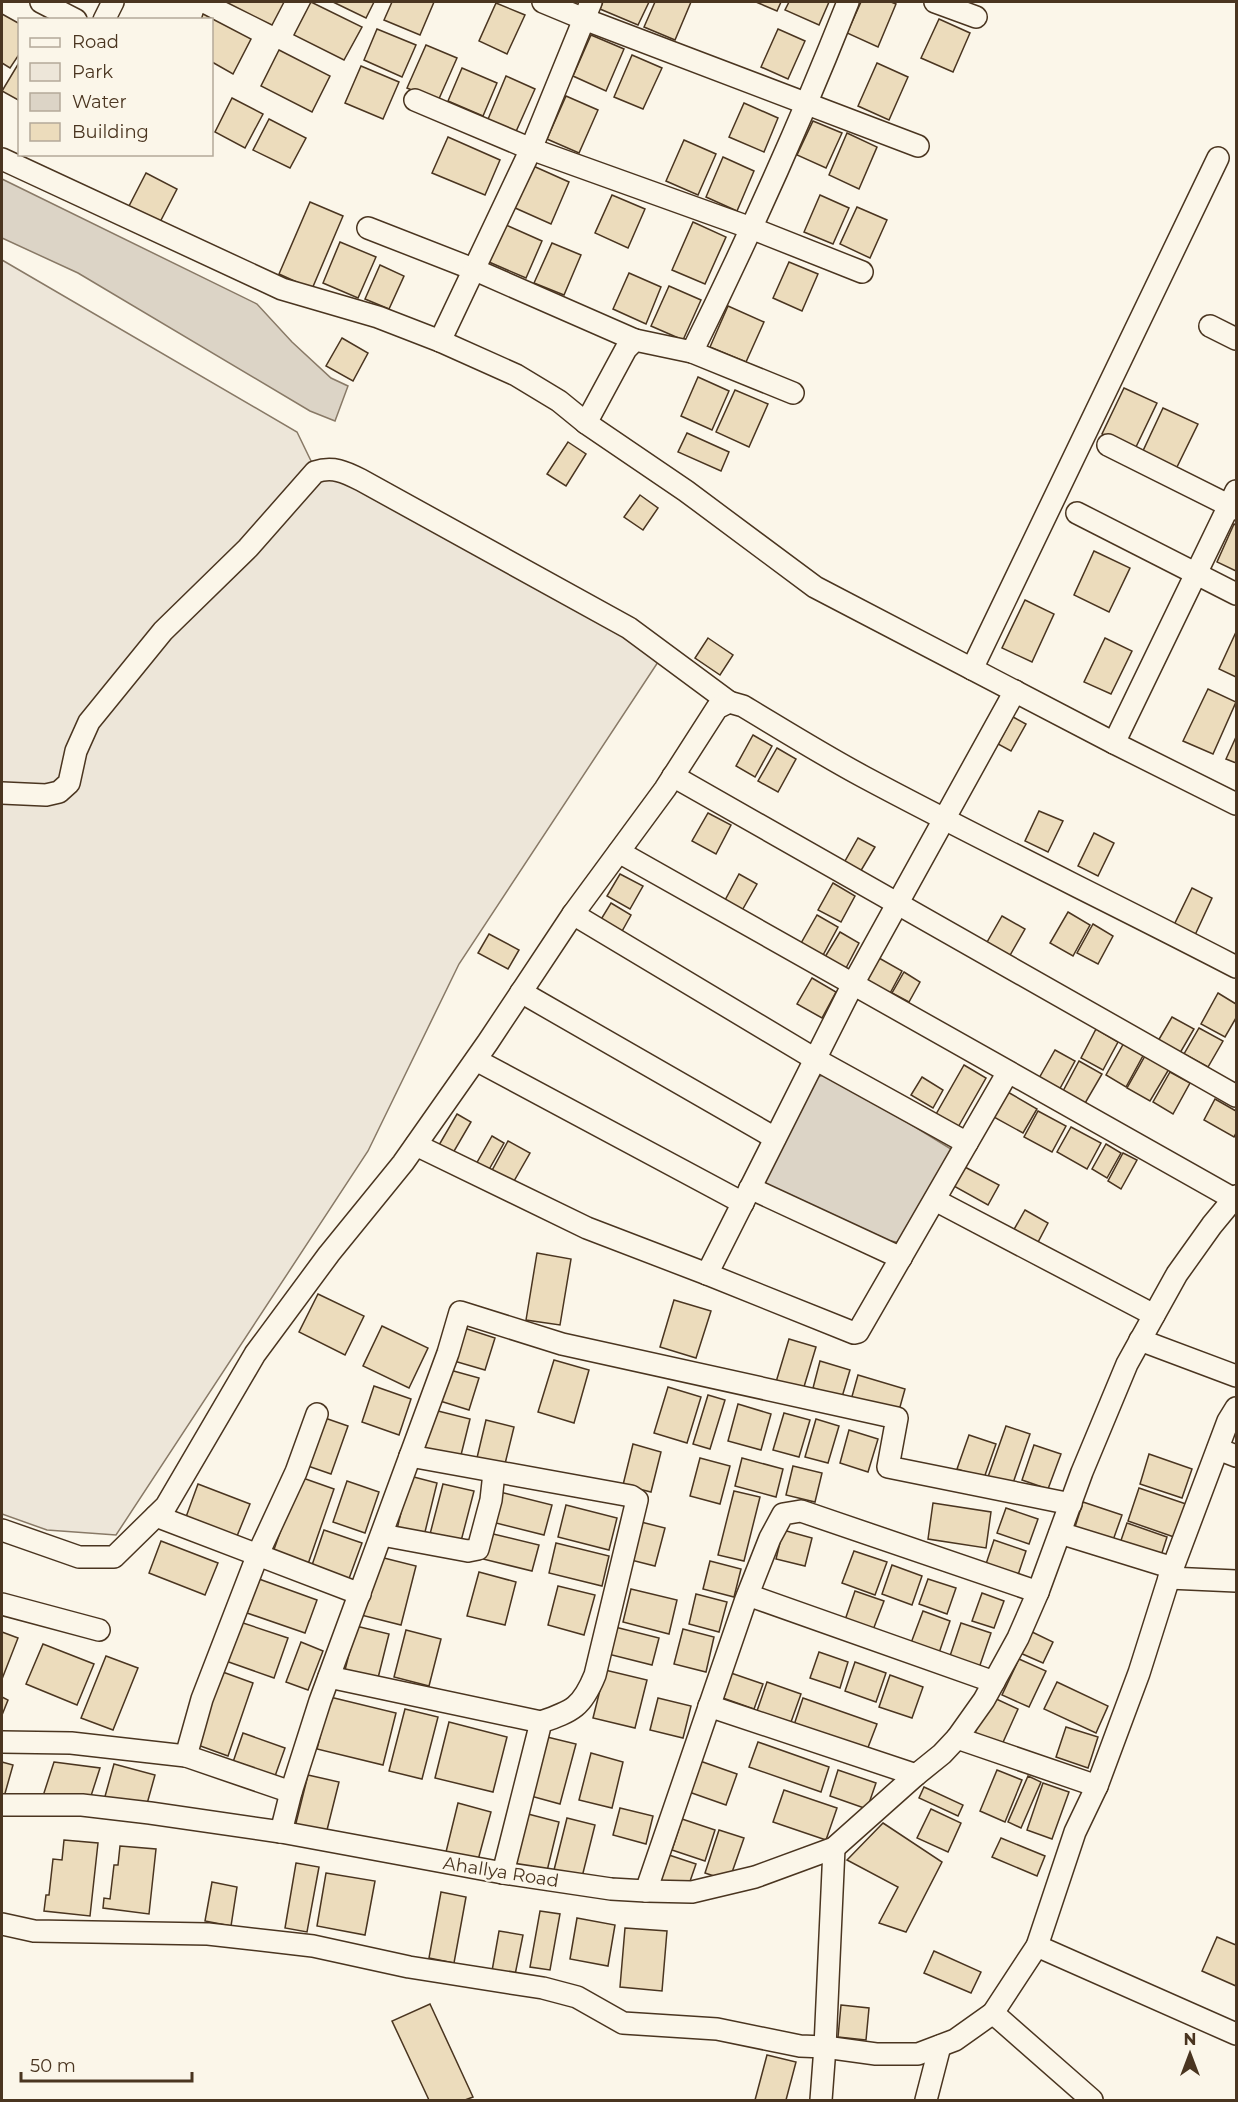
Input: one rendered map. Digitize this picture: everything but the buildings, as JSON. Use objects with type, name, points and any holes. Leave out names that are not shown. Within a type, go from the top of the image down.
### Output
[{"type":"street","points":[[41,2],[72,18]]},
{"type":"street","points":[[105,18],[113,2]]},
{"type":"street","points":[[543,2],[587,10],[806,104],[918,146]]},
{"type":"street","points":[[692,352],[751,228],[848,2]]},
{"type":"street","points":[[935,2],[976,17]]},
{"type":"street","points":[[440,341],[531,149],[587,10]]},
{"type":"street","points":[[415,100],[531,149],[751,228],[862,272]]},
{"type":"street","points":[[11,158],[282,289],[378,318],[440,341],[516,375],[559,401],[586,423],[686,491],[815,587],[1236,804]]},
{"type":"street","points":[[972,669],[1218,159]]},
{"type":"street","points":[[368,228],[473,269],[635,340],[692,352],[793,393]]},
{"type":"street","points":[[1210,326],[1236,339]]},
{"type":"street","points":[[586,423],[626,349],[635,340]]},
{"type":"street","points":[[1108,445],[1234,502],[1114,743]]},
{"type":"street","points":[[2,793],[46,795],[59,792],[69,783],[78,744],[88,722],[146,650],[248,548],[315,472],[328,468],[344,471],[361,480],[629,628],[729,702],[743,706],[862,776],[1236,967]]},
{"type":"street","points":[[1077,513],[1236,594]]},
{"type":"street","points":[[707,1274],[853,984],[1015,691]]},
{"type":"street","points":[[2,1530],[79,1557],[114,1557],[166,1506],[255,1354],[329,1254],[404,1163],[573,914],[673,776],[717,708],[729,702]]},
{"type":"street","points":[[673,776],[1236,1096]]},
{"type":"street","points":[[619,852],[1235,1198]]},
{"type":"street","points":[[573,914],[815,1059],[967,1143]]},
{"type":"street","points":[[522,992],[775,1138]]},
{"type":"street","points":[[476,1060],[747,1195],[901,1258]]},
{"type":"street","points":[[416,1145],[587,1228],[854,1333],[858,1332],[1008,1072]]},
{"type":"street","name":"Ahallya Road","points":[[2,1805],[82,1805],[281,1832],[503,1873],[610,1889],[646,1891],[692,1892],[755,1877],[834,1848],[916,1774],[942,1754],[957,1738],[994,1682],[1018,1638],[1038,1592],[1104,1417],[1140,1340],[1177,1274],[1212,1225],[1235,1198]]},
{"type":"street","points":[[935,1200],[1154,1315]]},
{"type":"street","points":[[281,1832],[291,1792],[329,1677],[448,1353],[460,1312],[562,1344],[897,1418],[888,1467],[1071,1504]]},
{"type":"street","points":[[1140,1340],[1236,1376]]},
{"type":"street","points":[[2,1924],[34,1931],[208,1934],[313,1946],[409,1967],[543,1988],[577,1997],[623,2023],[717,2029],[800,2046],[876,2054],[918,2054],[955,2040],[993,2013],[1037,1946],[1075,1832],[1097,1786],[1139,1673],[1171,1573],[1227,1452],[1228,1421],[1236,1408]]},
{"type":"street","points":[[186,1755],[202,1699],[258,1554],[296,1472],[317,1414]]},
{"type":"street","points":[[329,1677],[541,1722],[579,1704],[588,1693],[595,1674],[637,1500],[631,1496],[410,1456]]},
{"type":"street","points":[[382,1534],[468,1551],[478,1549],[491,1500],[494,1473]]},
{"type":"street","points":[[646,1891],[748,1595],[770,1538],[783,1514],[801,1511],[1038,1592]]},
{"type":"street","points":[[156,1516],[360,1594]]},
{"type":"street","points":[[1060,1533],[1171,1573],[1236,1581]]},
{"type":"street","points":[[748,1595],[994,1682]]},
{"type":"street","points":[[2,1604],[99,1630]]},
{"type":"street","points":[[709,1706],[916,1774]]},
{"type":"street","points":[[503,1873],[541,1722]]},
{"type":"street","points":[[957,1738],[1097,1786]]},
{"type":"street","points":[[2,1742],[70,1743],[186,1755],[291,1792]]},
{"type":"street","points":[[821,2100],[834,1848]]},
{"type":"street","points":[[1037,1946],[1236,2034]]},
{"type":"street","points":[[993,2013],[1092,2100]]},
{"type":"street","points":[[927,2100],[940,2046]]},
{"type":"green space","points":[[2,260],[297,432],[313,465],[662,656],[459,964],[368,1151],[116,1535],[47,1530],[2,1514]]},
{"type":"water","points":[[2,179],[257,304],[292,342],[331,378],[348,386],[335,421],[310,411],[78,273],[2,238]]},
{"type":"water","points":[[823,1075],[951,1149],[942,1172],[904,1239],[897,1242],[884,1240],[761,1185],[818,1077]]}]
